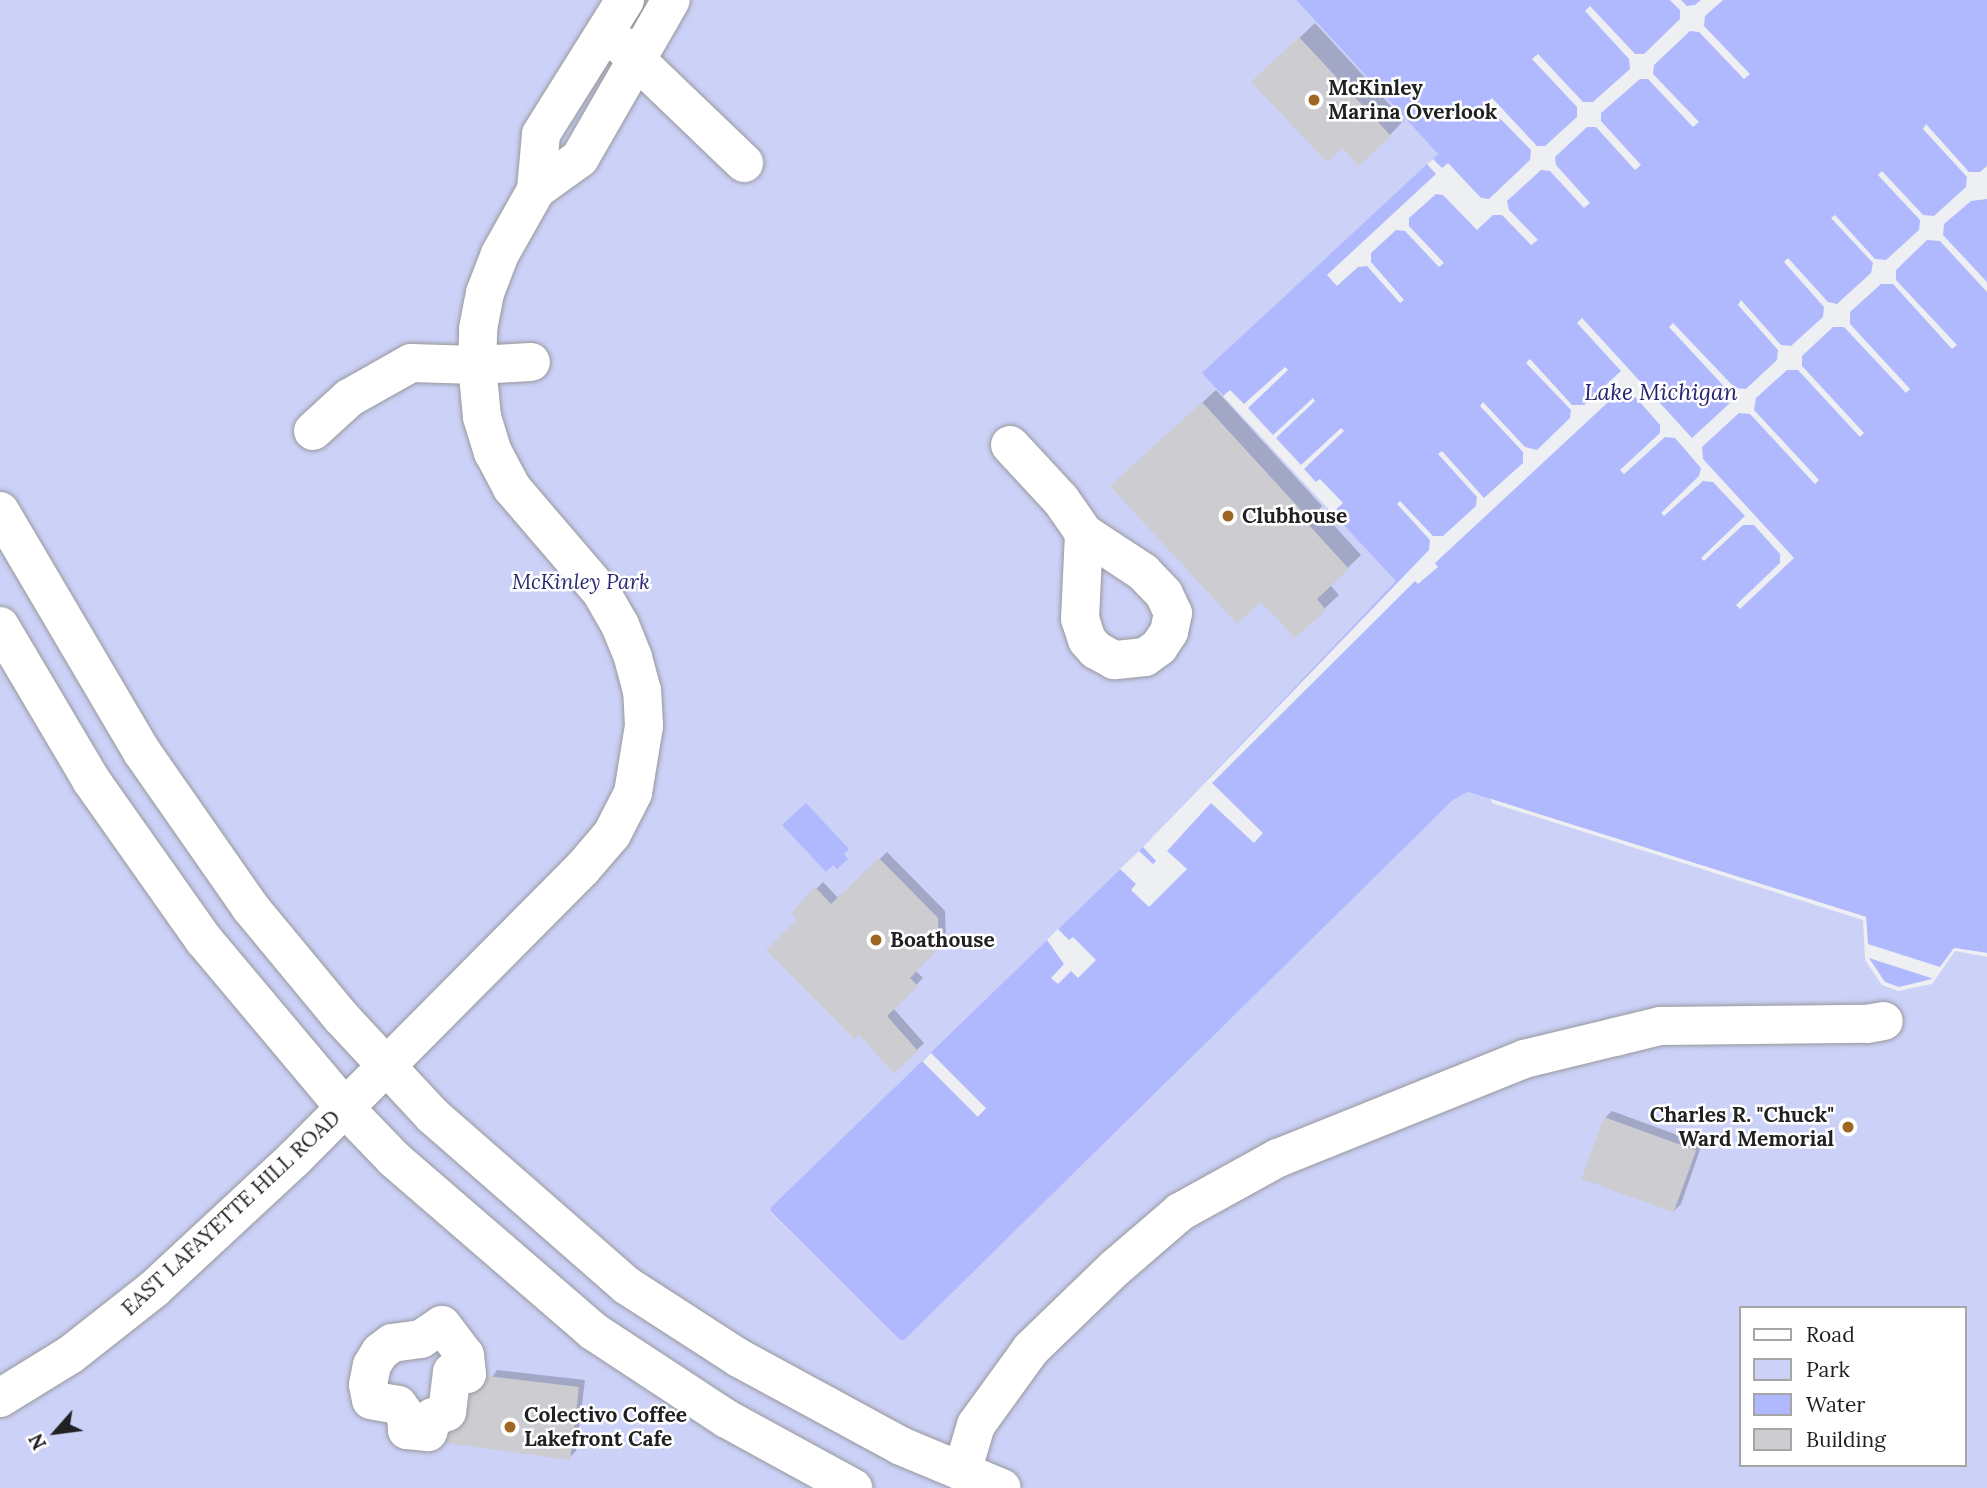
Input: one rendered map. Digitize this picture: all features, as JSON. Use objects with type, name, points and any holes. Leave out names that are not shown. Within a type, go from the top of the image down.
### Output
[{"type":"main road","points":[[536,190],[580,158],[671,0]]},
{"type":"main road","points":[[615,15],[636,61],[744,163]]},
{"type":"main road","points":[[536,190],[541,134],[615,15]]},
{"type":"main road","name":"EAST LAFAYETTE HILL ROAD","points":[[0,1398],[70,1355],[155,1288],[345,1108],[612,834],[633,793],[643,726],[642,691],[620,625],[601,592],[512,488],[493,453],[482,417],[477,365],[485,293],[500,254],[536,190]]},
{"type":"main road","points":[[313,431],[349,398],[411,363],[477,365],[531,362]]},
{"type":"main road","points":[[1010,445],[1061,500],[1084,533]]},
{"type":"main road","points":[[0,511],[150,763],[250,907],[386,1068],[433,1116],[626,1284],[739,1358],[901,1446],[1002,1488]]},
{"type":"main road","points":[[0,626],[91,780],[204,940],[345,1108],[394,1159],[593,1331],[727,1419],[853,1488]]},
{"type":"main road","points":[[962,1472],[976,1425],[1031,1349],[1115,1268],[1180,1212],[1278,1158],[1524,1059],[1660,1026],[1867,1024],[1884,1021]]},
{"type":"green space","name":"McKinley Park","points":[[0,0],[1296,0],[1438,154],[1433,159],[1397,581],[1143,847],[771,1207],[771,1213],[899,1339],[902,1338],[1453,800],[1468,792],[1954,948],[1987,953],[1987,1488],[0,1488]]},
{"type":"water","name":"Lake Michigan","points":[[1296,0],[1987,0],[1987,953],[1954,948],[1930,981],[1899,987],[1885,982],[1868,959],[1866,917],[1468,792],[1453,800],[904,1340],[900,1340],[771,1212],[771,1207],[1143,847],[1396,581],[1202,373],[1438,154]]},
{"type":"water","points":[[806,803],[849,849],[844,854],[848,859],[837,869],[833,865],[826,872],[782,825]]},
{"type":"pier","points":[[1670,0],[1681,0],[1687,6],[1695,5],[1701,0],[1723,0],[1705,16],[1704,26],[1750,74],[1744,79],[1699,32],[1690,31],[1654,65],[1653,74],[1699,122],[1693,127],[1648,79],[1640,79],[1601,113],[1601,121],[1641,165],[1635,170],[1596,127],[1587,127],[1555,157],[1556,165],[1590,203],[1584,208],[1550,171],[1541,170],[1507,201],[1509,210],[1538,240],[1531,245],[1502,215],[1493,215],[1477,230],[1443,195],[1436,194],[1409,218],[1409,226],[1444,263],[1439,267],[1405,231],[1396,230],[1371,253],[1371,262],[1404,300],[1400,303],[1367,266],[1358,267],[1337,286],[1327,275],[1436,174],[1427,164],[1433,159],[1442,168],[1448,163],[1481,198],[1489,199],[1530,160],[1531,150],[1486,104],[1492,98],[1537,146],[1545,146],[1577,117],[1577,107],[1532,59],[1538,54],[1583,102],[1593,102],[1630,69],[1629,59],[1585,11],[1590,6],[1635,54],[1644,54],[1680,19],[1680,10]]},
{"type":"pier","points":[[1926,124],[1969,172],[1980,172],[1987,166],[1987,199],[1971,201],[1944,224],[1943,235],[1987,282],[1987,292],[1940,241],[1927,240],[1896,270],[1896,280],[1957,345],[1952,349],[1893,284],[1881,284],[1850,312],[1850,324],[1910,389],[1906,393],[1844,327],[1833,327],[1802,356],[1802,366],[1864,433],[1860,437],[1798,370],[1787,370],[1756,398],[1754,410],[1819,480],[1815,484],[1750,414],[1739,413],[1702,447],[1703,459],[1794,558],[1740,609],[1736,605],[1780,563],[1780,554],[1754,525],[1743,525],[1704,561],[1701,558],[1745,516],[1713,482],[1703,481],[1664,516],[1661,513],[1699,476],[1701,468],[1675,438],[1665,437],[1624,474],[1620,470],[1660,433],[1660,425],[1632,393],[1619,392],[1435,563],[1438,567],[1418,584],[1415,581],[1212,783],[1263,833],[1254,843],[1211,803],[1167,851],[1187,869],[1149,907],[1131,890],[1136,884],[1120,869],[1139,851],[1153,864],[1156,861],[1143,847],[1429,550],[1430,540],[1397,504],[1400,501],[1433,536],[1443,536],[1476,506],[1477,497],[1438,454],[1442,451],[1484,498],[1523,463],[1523,452],[1480,406],[1483,402],[1525,447],[1537,450],[1570,418],[1571,410],[1526,363],[1530,359],[1572,405],[1584,405],[1621,371],[1577,323],[1582,318],[1692,438],[1730,403],[1731,394],[1669,327],[1673,323],[1735,388],[1746,389],[1777,360],[1778,350],[1738,305],[1741,300],[1781,345],[1791,346],[1823,317],[1824,307],[1784,262],[1788,258],[1828,302],[1837,304],[1871,273],[1873,263],[1831,218],[1835,215],[1875,259],[1886,260],[1919,230],[1920,220],[1878,175],[1882,171],[1923,215],[1934,216],[1966,187],[1967,177],[1923,129]]},
{"type":"pier","points":[[1285,367],[1288,370],[1248,408],[1273,435],[1313,398],[1315,401],[1276,438],[1301,465],[1341,428],[1344,431],[1304,469],[1316,482],[1320,479],[1343,503],[1332,513],[1223,396],[1230,390],[1244,404]]},
{"type":"pier","points":[[1491,799],[1866,917],[1868,944],[1940,967],[1954,948],[1987,953],[1987,957],[1955,951],[1932,984],[1898,991],[1882,985],[1865,960],[1863,920],[1492,803]],"holes":[[[1869,958],[1931,978],[1899,987],[1885,982]]]},
{"type":"pier","points":[[1058,929],[1069,940],[1073,937],[1096,960],[1078,978],[1071,971],[1058,984],[1051,978],[1064,964],[1047,940]]},
{"type":"pier","points":[[931,1053],[986,1108],[978,1117],[923,1061]]},
{"type":"building","name":"McKinley Marina Overlook","points":[[1299,37],[1391,136],[1359,166],[1342,148],[1327,162],[1251,82]]},
{"type":"building","name":"Clubhouse","points":[[1202,402],[1310,520],[1307,523],[1349,569],[1317,599],[1326,610],[1295,638],[1261,602],[1237,624],[1110,486]]},
{"type":"building","name":"Boathouse","points":[[879,858],[938,918],[939,948],[910,978],[918,986],[887,1016],[918,1051],[894,1073],[859,1035],[855,1040],[766,950],[797,919],[791,913],[815,887],[831,904]]},
{"type":"building","points":[[1604,1117],[1696,1151],[1674,1213],[1581,1179]]},
{"type":"building","name":"Colectivo Coffee Lakefront Cafe","points":[[488,1376],[579,1387],[570,1460],[446,1443],[450,1434],[464,1425],[471,1395],[486,1385]]},
{"type":"place","name":"McKinley Marina Overlook","points":[[1314,100]]},
{"type":"place","name":"Clubhouse","points":[[1228,516]]},
{"type":"place","name":"Boathouse","points":[[876,940]]},
{"type":"place","name":"Charles R. \"Chuck\" Ward Memorial","points":[[1848,1127]]},
{"type":"place","name":"Colectivo Coffee Lakefront Cafe","points":[[510,1427]]}]
